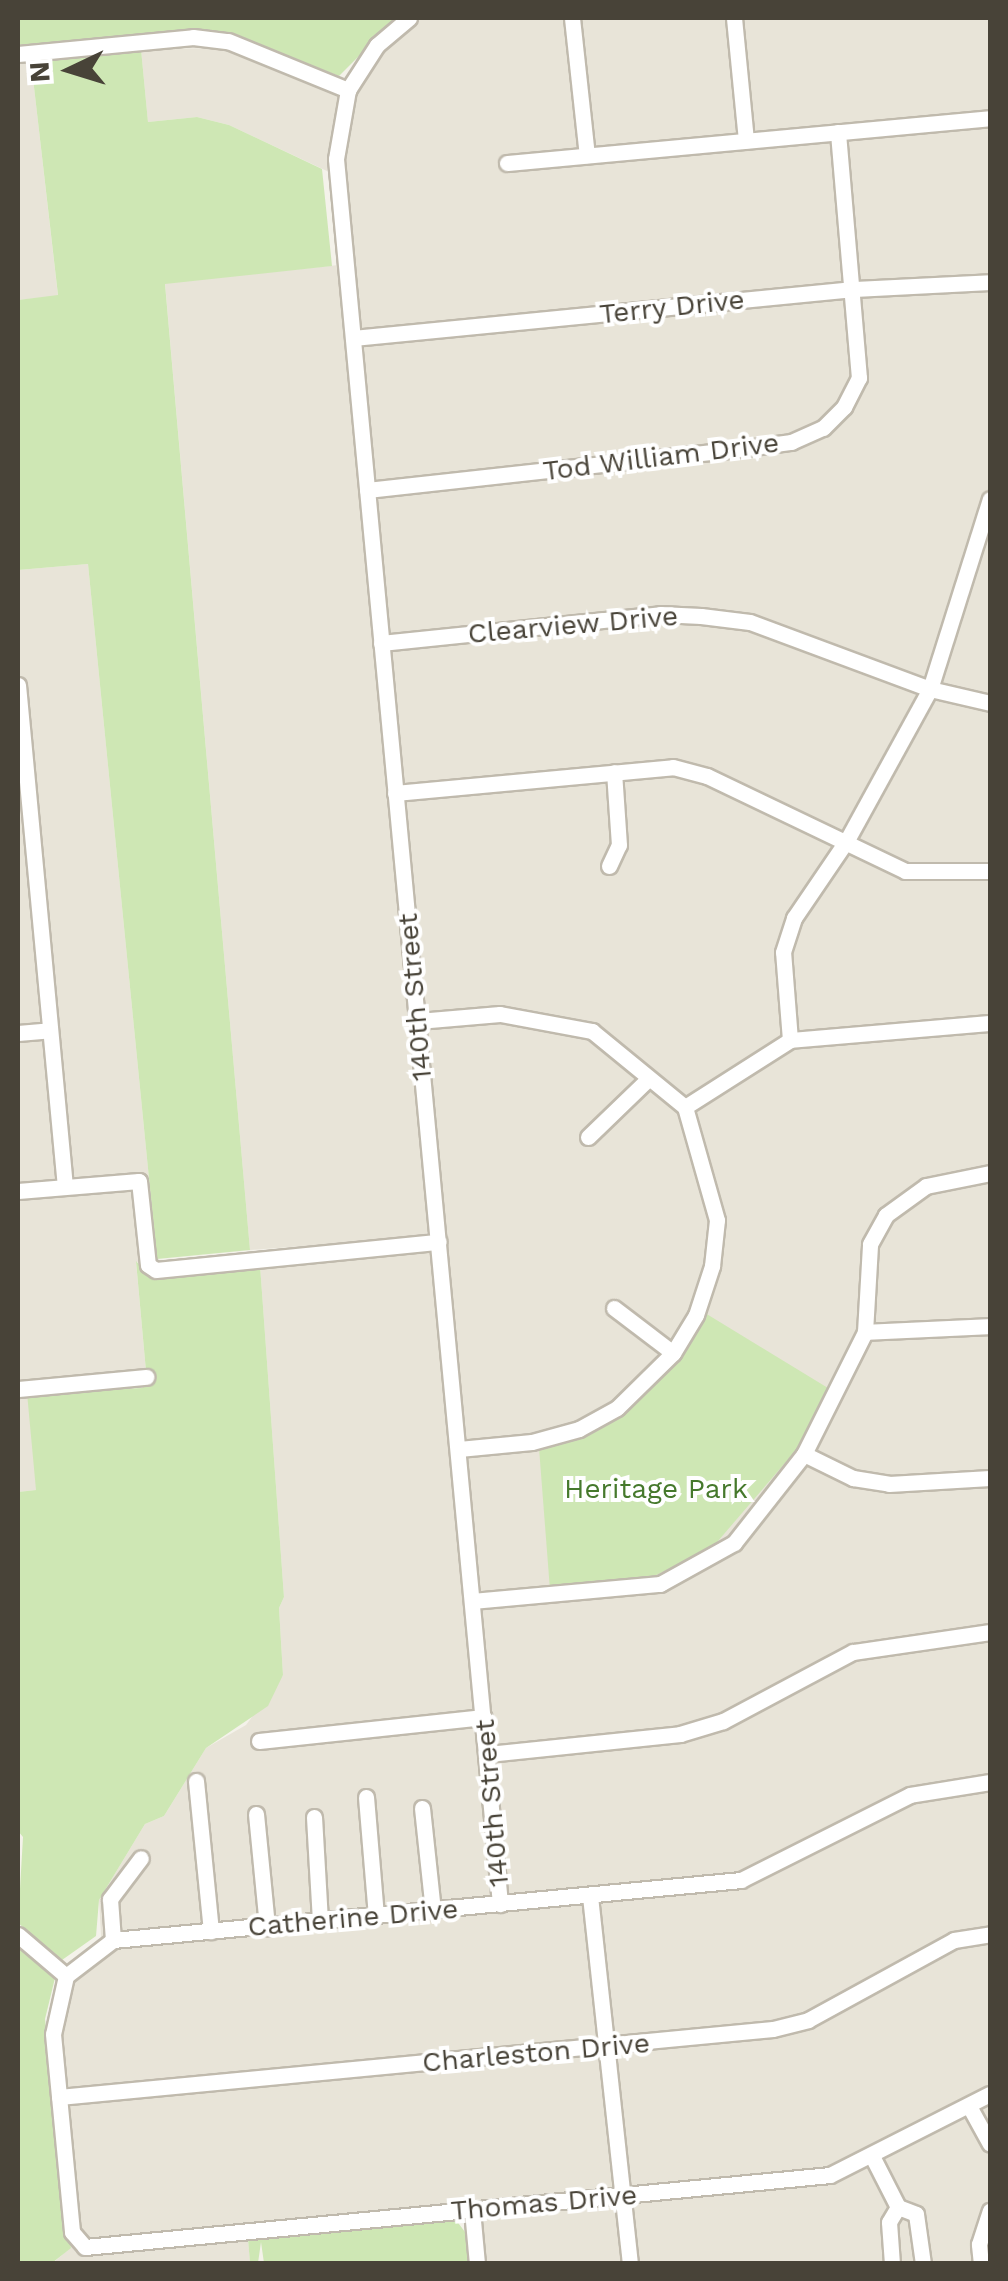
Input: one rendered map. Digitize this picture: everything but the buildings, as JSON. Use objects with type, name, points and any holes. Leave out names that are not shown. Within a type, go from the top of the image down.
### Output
[{"type":"street","points":[[18,54],[193,37],[228,41],[348,90],[377,45],[408,18]]},
{"type":"street","points":[[572,18],[586,155]]},
{"type":"street","points":[[734,18],[746,140]]},
{"type":"street","name":"140th Street","points":[[348,90],[336,159],[500,1904]]},
{"type":"street","points":[[506,163],[990,118]]},
{"type":"street","name":"Tod William Drive","points":[[367,490],[792,442],[822,428],[844,408],[858,378],[854,289],[838,132]]},
{"type":"street","name":"Terry Drive","points":[[353,338],[854,289],[990,282]]},
{"type":"street","points":[[790,1040],[783,952],[794,918],[846,840],[930,689],[990,499]]},
{"type":"street","name":"Clearview Drive","points":[[382,642],[660,614],[701,616],[750,622],[930,689],[990,703]]},
{"type":"street","points":[[18,685],[65,1187]]},
{"type":"street","points":[[396,793],[673,767],[707,776],[905,871],[990,871]]},
{"type":"street","points":[[609,866],[618,844],[614,772]]},
{"type":"street","points":[[18,867],[35,865]]},
{"type":"street","points":[[418,1022],[512,1014],[592,1030],[685,1108],[717,1220],[707,1282],[674,1353],[632,1396],[579,1428],[532,1442],[459,1449]]},
{"type":"street","points":[[685,1108],[790,1040],[990,1023]]},
{"type":"street","points":[[18,1033],[50,1030]]},
{"type":"street","points":[[588,1137],[648,1079]]},
{"type":"street","points":[[472,1601],[660,1584],[734,1543],[804,1454],[865,1332],[868,1260],[886,1215],[926,1186],[990,1173]]},
{"type":"street","points":[[18,1191],[138,1180],[148,1266],[156,1270],[439,1242]]},
{"type":"street","points":[[614,1308],[674,1353]]},
{"type":"street","points":[[865,1332],[990,1326]]},
{"type":"street","points":[[18,1389],[146,1377]]},
{"type":"street","points":[[804,1454],[854,1478],[889,1484],[990,1478]]},
{"type":"street","points":[[488,1754],[700,1729],[853,1652],[990,1632]]},
{"type":"street","points":[[259,1741],[484,1717]]},
{"type":"street","points":[[196,1781],[211,1931]]},
{"type":"street","name":"Catherine Drive","points":[[113,1940],[741,1880],[910,1794],[990,1782]]},
{"type":"street","points":[[366,1797],[376,1916]]},
{"type":"street","points":[[422,1808],[433,1910]]},
{"type":"street","points":[[256,1814],[267,1926]]},
{"type":"street","points":[[314,1817],[320,1921]]},
{"type":"street","points":[[59,2097],[53,2012],[66,1976],[113,1940],[110,1900],[141,1858]]},
{"type":"street","points":[[590,1896],[630,2264]]},
{"type":"street","name":"Charleston Drive","points":[[59,2097],[604,2046],[808,2020],[954,1940],[990,1934]]},
{"type":"street","points":[[18,1935],[66,1976]]},
{"type":"street","name":"Thomas Drive","points":[[59,2097],[79,2245],[830,2175],[873,2158],[990,2094]]},
{"type":"street","points":[[969,2106],[990,2144]]},
{"type":"street","points":[[873,2158],[898,2207],[916,2214],[923,2264]]},
{"type":"street","points":[[892,2264],[888,2222],[898,2207]]},
{"type":"street","points":[[472,2210],[477,2264]]},
{"type":"street","points":[[981,2264],[979,2244],[990,2211]]},
{"type":"shaded area","points":[[421,18],[990,18],[990,2263],[484,2263],[478,2205],[247,2226],[250,2263],[52,2264],[71,2247],[58,2016],[79,1972],[102,1952],[99,1900],[145,1824],[164,1816],[206,1748],[246,1725],[283,1675],[279,1608],[284,1597],[260,1265],[448,1246],[344,179],[229,125],[197,117],[148,122],[141,49],[226,48],[356,91],[384,51]]},
{"type":"shaded area","points":[[18,49],[19,62],[31,61],[58,296],[18,300]]},
{"type":"shaded area","points":[[339,265],[432,1227],[423,1237],[250,1250],[165,283]]},
{"type":"shaded area","points":[[88,564],[157,1259],[136,1262],[147,1382],[132,1388],[36,1490],[18,1492],[18,570]]},
{"type":"green space","points":[[18,18],[397,18],[339,76],[254,44],[189,31],[18,45]]},
{"type":"green space","points":[[141,49],[148,122],[197,117],[229,125],[322,169],[332,266],[165,284],[250,1250],[157,1259],[88,564],[18,570],[18,300],[58,295],[31,61]]},
{"type":"green space","points":[[136,1261],[150,1276],[260,1265],[284,1597],[279,1608],[283,1675],[268,1706],[206,1748],[164,1816],[145,1824],[99,1900],[96,1936],[62,1960],[18,1923],[23,1837],[18,1831],[18,1492],[36,1490],[27,1393],[142,1388],[147,1382]]},
{"type":"green space","name":"Heritage Park","points":[[705,1313],[828,1388],[797,1449],[712,1548],[648,1579],[550,1590],[539,1448],[592,1431],[631,1408],[674,1366]]},
{"type":"green space","points":[[18,1946],[55,1978],[45,2019],[71,2248],[52,2263],[18,2263]]},
{"type":"green space","points":[[456,2220],[465,2232],[468,2263],[264,2263],[261,2242],[258,2263],[250,2263],[248,2239]]}]
